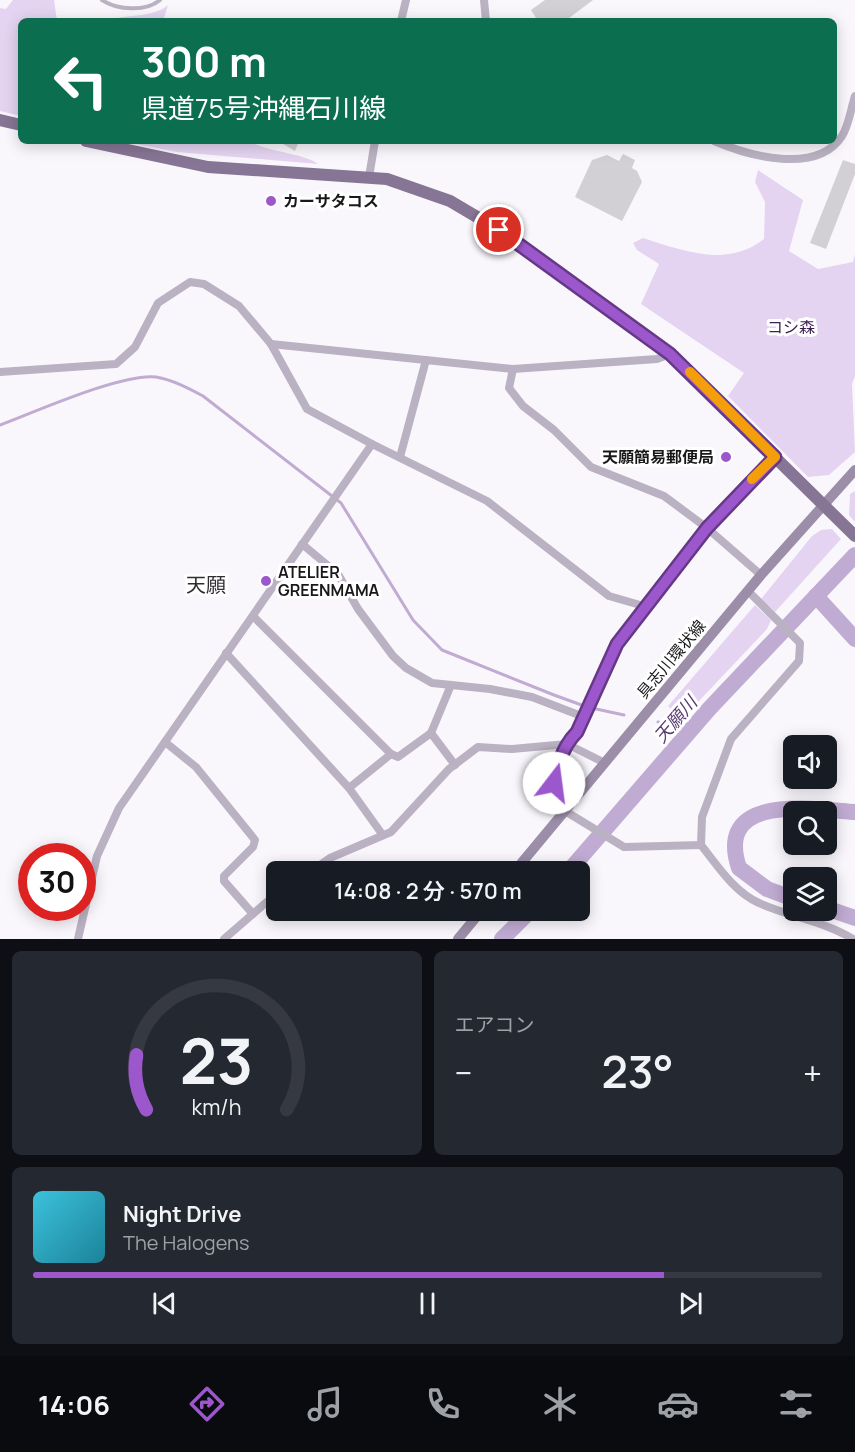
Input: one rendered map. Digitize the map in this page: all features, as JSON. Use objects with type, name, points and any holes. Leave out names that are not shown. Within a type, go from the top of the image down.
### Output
[{"type":"main road","points":[[0,120],[18,125]]},
{"type":"main road","points":[[101,144],[208,166],[369,177],[418,188],[470,212],[670,354],[851,532]]},
{"type":"main road","name":"具志川環状線","points":[[523,861],[760,575],[855,470]]},
{"type":"main road","points":[[458,939],[473,921]]},
{"type":"street","points":[[402,18],[406,0]]},
{"type":"street","points":[[484,0],[486,18]]},
{"type":"street","points":[[837,142],[843,135],[855,96]]},
{"type":"street","points":[[369,177],[374,144]]},
{"type":"street","points":[[723,144],[760,156],[811,158],[830,150],[835,144]]},
{"type":"street","points":[[0,372],[116,363],[135,347],[158,303],[190,282],[204,284],[239,306],[271,344],[307,408],[372,444],[487,501],[609,596],[647,606]]},
{"type":"street","points":[[271,344],[513,369],[657,359],[670,354]]},
{"type":"street","points":[[400,458],[426,360]]},
{"type":"street","points":[[513,369],[509,388],[523,406],[554,430],[591,467],[664,496],[707,528],[760,575]]},
{"type":"street","points":[[78,939],[97,856],[119,808],[372,444]]},
{"type":"street","points":[[554,783],[557,765],[567,744],[577,732],[617,644],[707,528],[775,457]]},
{"type":"street","points":[[302,544],[338,574],[358,609],[393,656],[406,668],[432,683],[490,689],[532,697],[584,717]]},
{"type":"street","points":[[748,591],[800,643],[799,661],[731,739],[702,817],[701,845],[732,884],[758,903],[835,928],[854,939]]},
{"type":"street","points":[[253,616],[391,754],[398,757],[431,733],[451,685]]},
{"type":"street","points":[[226,653],[350,788],[382,834]]},
{"type":"street","points":[[431,733],[454,765]]},
{"type":"street","points":[[165,742],[196,767],[255,840],[253,847],[224,876],[224,881],[253,914]]},
{"type":"street","points":[[326,861],[368,843],[382,834],[392,832],[454,765],[478,747],[512,750],[567,744],[605,763]]},
{"type":"street","points":[[350,788],[391,754]]},
{"type":"street","points":[[565,811],[624,847],[701,845]]},
{"type":"street","points":[[224,939],[266,903]]},
{"type":"lane","points":[[102,0],[139,9],[153,6],[160,0]]},
{"type":"green space","points":[[13,0],[54,0],[57,18],[18,18],[18,115],[0,111],[0,8],[6,9]]},
{"type":"green space","points":[[168,5],[164,18],[118,18],[147,14]]},
{"type":"green space","points":[[136,144],[254,144],[305,158],[318,164],[177,152]]},
{"type":"green space","name":"コシ森","points":[[758,170],[803,200],[789,251],[818,269],[853,262],[855,254],[855,376],[852,384],[855,452],[829,475],[808,477],[728,396],[744,373],[641,304],[659,264],[637,250],[633,243],[643,238],[690,252],[720,255],[750,248],[764,239],[765,202],[755,182]]},
{"type":"green space","points":[[855,491],[855,522],[849,515],[850,494]]},
{"type":"green space","points":[[832,529],[841,539],[775,612],[761,599],[812,536],[821,530]]},
{"type":"green space","points":[[755,605],[771,620],[767,629],[681,720],[668,706]]},
{"type":"building","points":[[545,0],[593,0],[569,18],[536,18],[531,10]]},
{"type":"building","points":[[283,144],[298,144],[295,151]]},
{"type":"building","points":[[623,154],[635,160],[632,168],[637,171],[642,182],[622,221],[575,197],[592,160],[607,155],[619,161]]},
{"type":"building","points":[[843,160],[855,164],[855,174],[826,249],[810,243]]},
{"type":"waterway","points":[[0,425],[101,387],[141,377],[156,377],[186,387],[203,396],[341,503],[413,620],[442,650],[587,707],[624,715]]},
{"type":"waterway","name":"天願川","points":[[578,861],[709,709],[855,555]]},
{"type":"waterway","name":"天願川","points":[[816,596],[855,639]]},
{"type":"waterway","points":[[658,722],[691,729]]},
{"type":"waterway","name":"天願川","points":[[783,895],[767,889],[739,868],[735,844],[741,827],[753,817],[772,811],[815,809],[855,812]]},
{"type":"waterway","name":"天願川","points":[[837,912],[855,918]]},
{"type":"waterway","name":"天願川","points":[[502,939],[520,921]]},
{"type":"slow traffic","points":[[690,372],[775,457],[752,479]]},
{"type":"place","name":"カーサタコス","points":[[271,201]]},
{"type":"place","name":"天願簡易郵便局","points":[[726,457]]},
{"type":"place","name":"ATELIER GREENMAMA","points":[[266,581]]},
{"type":"district","name":"天願","points":[[206,584]]},
{"type":"route","points":[[499,230],[670,354],[775,457],[707,528],[617,644],[577,732],[569,740],[557,765],[554,783]]}]
